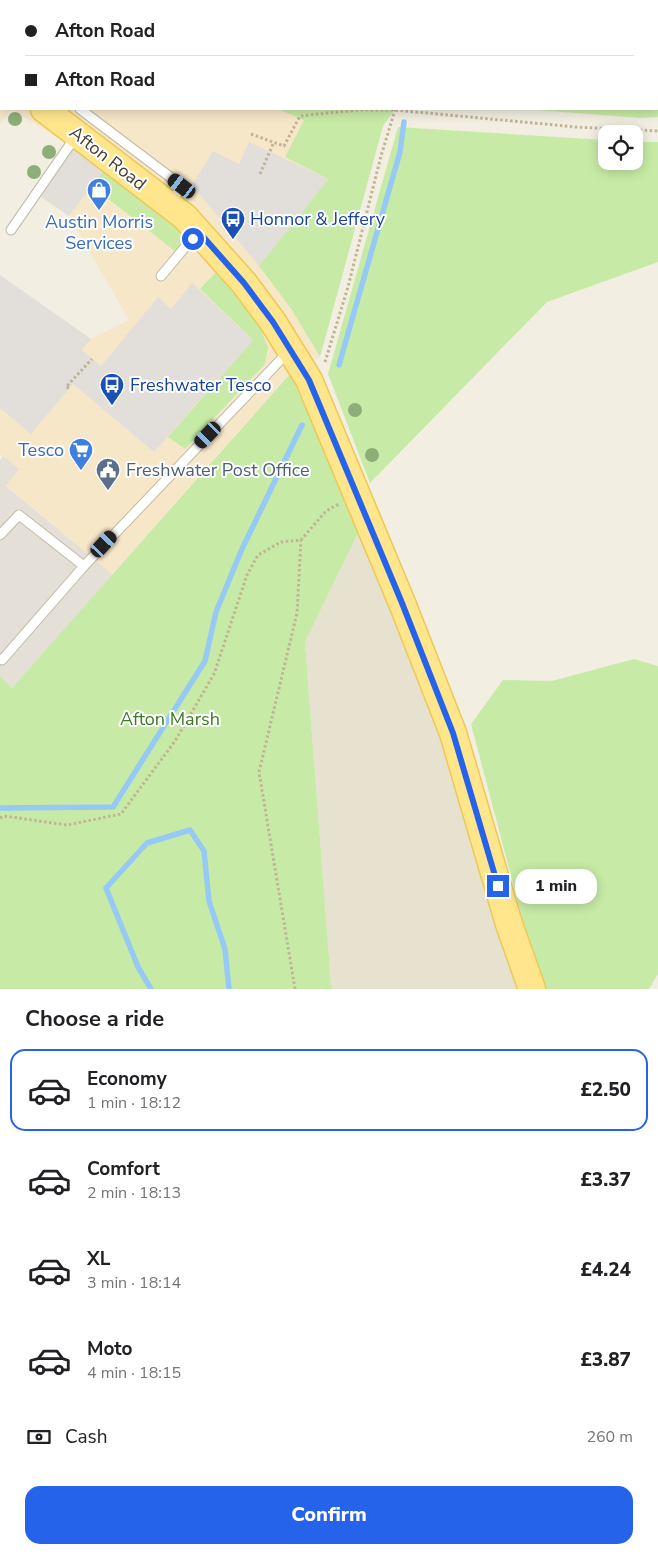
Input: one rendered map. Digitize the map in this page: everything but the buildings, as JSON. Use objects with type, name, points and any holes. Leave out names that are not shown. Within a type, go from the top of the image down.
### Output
[{"type":"main road","name":"Afton Road","points":[[47,110],[79,121],[169,205],[185,217],[244,283],[273,322],[309,380],[402,603],[453,733],[509,924],[532,989]]},
{"type":"lane","points":[[11,230],[79,121]]},
{"type":"lane","points":[[161,276],[198,231]]},
{"type":"lane","points":[[2,660],[84,566],[290,349]]},
{"type":"lane","points":[[0,535],[19,514],[84,566]]},
{"type":"path","points":[[252,134],[284,146],[300,116],[357,110],[395,110],[576,127],[658,131]]},
{"type":"path","points":[[309,380],[326,361],[348,287],[381,156],[395,110]]},
{"type":"path","points":[[260,174],[274,142]]},
{"type":"path","points":[[69,388],[66,387],[92,359]]},
{"type":"path","points":[[295,989],[260,772],[297,614],[301,540],[326,511],[358,496]]},
{"type":"path","points":[[0,818],[4,816],[67,826],[121,814],[175,741],[214,674],[248,575],[258,555],[281,542],[301,540]]},
{"type":"shaded area","points":[[0,110],[10,110],[0,124]]},
{"type":"shaded area","points":[[13,110],[347,110],[383,126],[320,357],[290,374],[113,575],[6,485],[19,469],[0,454],[0,275],[91,339],[129,320],[69,216],[40,196],[73,149],[65,142]]},
{"type":"shaded area","points":[[249,142],[328,179],[259,266],[192,185],[213,151],[239,164]]},
{"type":"shaded area","points":[[73,149],[103,171],[69,216],[40,196]]},
{"type":"shaded area","points":[[0,275],[91,339],[82,350],[101,366],[158,297],[171,309],[192,283],[253,340],[154,452],[73,384],[31,434],[0,408]]},
{"type":"shaded area","points":[[3,456],[19,469],[6,486],[113,575],[12,688],[0,676],[0,460]]},
{"type":"shaded area","points":[[361,527],[447,737],[520,989],[333,989],[331,984],[305,642]]},
{"type":"green space","points":[[280,110],[394,110],[383,126],[320,357],[292,310],[259,266],[328,179],[285,157],[304,120]]},
{"type":"green space","points":[[538,110],[658,110],[658,117],[639,118]]},
{"type":"green space","points":[[398,127],[598,140],[598,170],[643,170],[643,142],[658,142],[658,262],[547,302],[370,483],[328,374]]},
{"type":"green space","points":[[103,171],[127,188],[188,238],[176,252],[92,186]]},
{"type":"green space","points":[[216,272],[257,321],[268,347],[265,364],[185,449],[168,437],[253,340],[200,289]]},
{"type":"green space","name":"Afton Marsh","points":[[290,374],[361,527],[305,642],[331,984],[333,989],[0,989],[0,676],[12,688]]},
{"type":"green space","points":[[634,659],[658,666],[658,974],[649,989],[546,989],[524,925],[471,724],[503,680],[552,681]]},
{"type":"waterway","points":[[339,365],[400,152],[404,122]]},
{"type":"waterway","points":[[0,808],[113,807],[205,661],[216,612],[242,549],[302,425]]},
{"type":"waterway","points":[[151,989],[138,967],[106,888],[147,843],[190,830],[204,851],[209,901],[225,949],[229,989]]},
{"type":"place","name":"Austin Morris Services","points":[[99,211]]},
{"type":"place","name":"Honnor & Jeffery","points":[[233,240]]},
{"type":"place","name":"Freshwater Tesco","points":[[112,406]]},
{"type":"place","name":"Tesco","points":[[81,471]]},
{"type":"place","name":"Freshwater Post Office","points":[[108,491]]},
{"type":"route","points":[[193,239],[198,231],[244,283],[273,322],[309,380],[402,603],[453,733],[498,886]]}]
